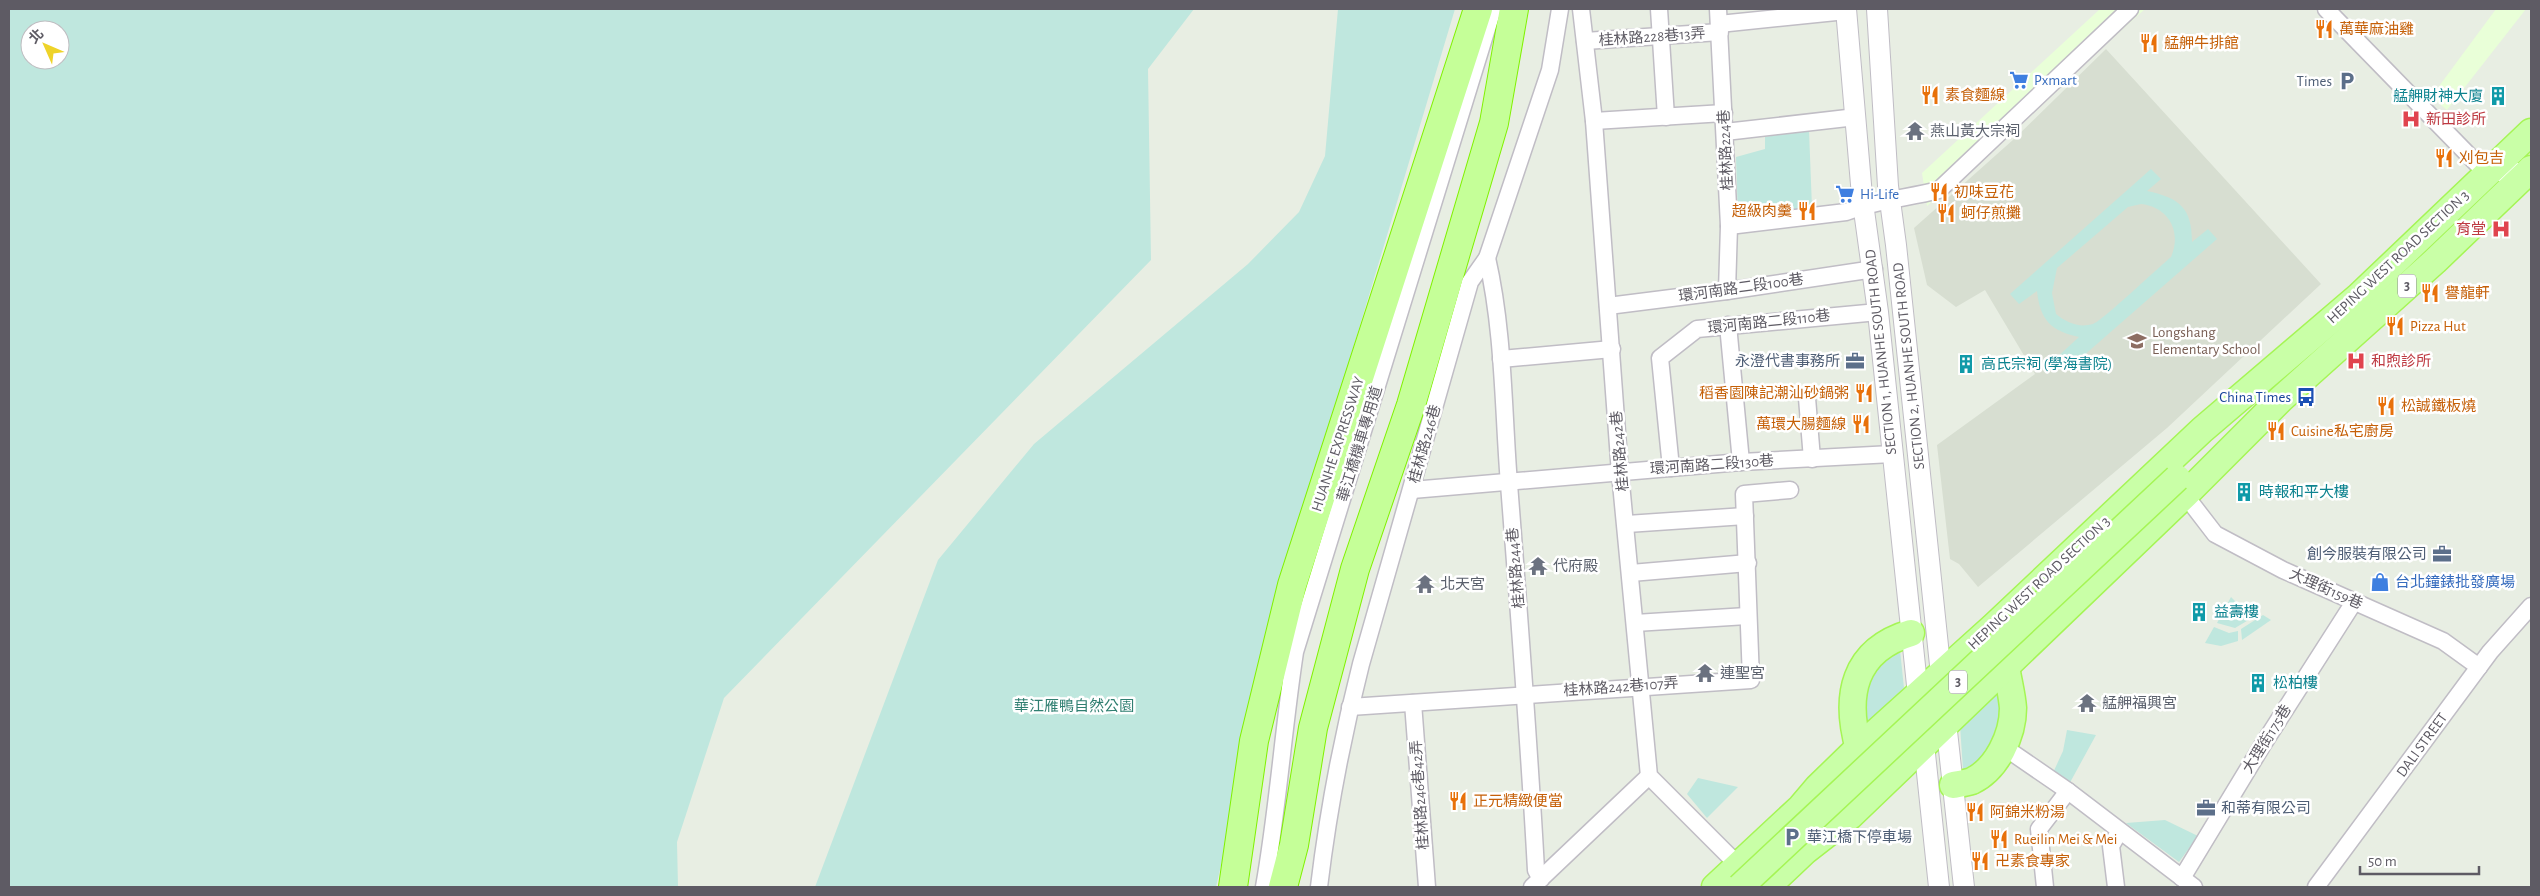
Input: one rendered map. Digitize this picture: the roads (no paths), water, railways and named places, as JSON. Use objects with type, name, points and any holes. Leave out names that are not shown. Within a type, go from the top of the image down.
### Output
[{"type":"highway","name":"HUANHE EXPRESSWAY","points":[[1233,887],[1254,741],[1292,585],[1478,9]]},
{"type":"highway","points":[[1494,123],[1514,9]]},
{"type":"highway","points":[[1284,887],[1294,845],[1313,728],[1355,569],[1411,405],[1494,123],[1525,9]]},
{"type":"highway","points":[[1292,887],[1294,845]]},
{"type":"main road","name":"HEPING WEST ROAD SECTION 3","points":[[1716,887],[1782,826],[1818,787],[1859,748],[2202,430],[2359,296],[2531,132]]},
{"type":"main road","name":"HEPING WEST ROAD SECTION 3","points":[[1767,887],[1806,851],[1850,816],[2006,666],[2181,487],[2199,464],[2240,426],[2281,399],[2435,261],[2530,170]]},
{"type":"main road","name":"HEPING WEST ROAD SECTION 3","points":[[1740,887],[2181,487],[2193,458],[2232,418],[2261,379]]},
{"type":"main road","points":[[1859,748],[1851,716],[1856,680],[1877,650],[1898,637],[1911,633]]},
{"type":"main road","points":[[1953,785],[1972,781],[1981,774],[2004,746],[2010,728],[2013,708],[2006,666]]},
{"type":"street","name":"華江橋機車專用道","points":[[1264,887],[1275,824],[1284,724],[1295,652],[1493,9]]},
{"type":"street","name":"桂林路246巷","points":[[1319,887],[1326,826],[1350,707],[1470,282],[1487,258],[1550,70],[1560,9]]},
{"type":"street","name":"桂林路242巷","points":[[1581,9],[1594,121],[1620,473],[1627,524],[1648,776]]},
{"type":"street","points":[[1659,9],[1666,117]]},
{"type":"street","name":"SECTION 2, HUANHE SOUTH ROAD","points":[[1877,9],[1889,200],[1896,245],[1964,887]]},
{"type":"street","points":[[1729,226],[1846,212],[1863,205],[1939,190],[2130,9]]},
{"type":"street","points":[[2326,9],[2487,174],[2530,170]]},
{"type":"street","name":"桂林路228巷13弄","points":[[1585,41],[1661,36],[1719,22],[1846,10]]},
{"type":"street","name":"SECTION 1, HUANHE SOUTH ROAD","points":[[1846,10],[1863,205],[1874,269],[1939,887]]},
{"type":"street","name":"桂林路224巷","points":[[1719,22],[1729,226],[1728,291]]},
{"type":"street","points":[[1594,121],[1724,113]]},
{"type":"street","points":[[1725,132],[1856,117]]},
{"type":"street","name":"桂林路244巷","points":[[1487,258],[1493,284],[1501,359],[1526,694],[1536,883]]},
{"type":"street","name":"環河南路二段100巷","points":[[1608,306],[1728,291],[1874,269]]},
{"type":"street","name":"環河南路二段110巷","points":[[1671,468],[1660,358],[1697,329],[1878,312]]},
{"type":"street","points":[[1728,325],[1742,462]]},
{"type":"street","points":[[1501,359],[1612,349]]},
{"type":"street","points":[[1807,398],[1812,458]]},
{"type":"street","name":"環河南路二段130巷","points":[[1412,490],[1742,462],[1892,454]]},
{"type":"street","name":"大理街159巷","points":[[2181,487],[2215,534],[2283,570],[2443,642],[2479,667]]},
{"type":"street","name":"桂林路242巷107弄","points":[[1350,707],[1751,680],[1747,616],[1748,563],[1744,494],[1790,490]]},
{"type":"street","points":[[1627,524],[1745,516]]},
{"type":"street","points":[[1631,573],[1748,563]]},
{"type":"street","name":"大理街175巷","points":[[2004,746],[2188,883],[2262,746],[2354,602]]},
{"type":"street","name":"DALI STREET","points":[[2316,887],[2490,652],[2531,606]]},
{"type":"street","points":[[1635,622],[1747,616]]},
{"type":"street","name":"桂林路246巷42弄","points":[[1413,703],[1427,887]]},
{"type":"street","points":[[1536,883],[1648,776],[1732,859]]},
{"type":"street","name":"HEPING WEST ROAD SECTION 3","points":[[1701,887],[1793,800],[1818,787]]},
{"type":"street","points":[[2045,887],[2039,829],[2068,792]]},
{"type":"street","name":"HEPING WEST ROAD SECTION 3","points":[[1785,887],[1835,839],[1850,816]]},
{"type":"street","points":[[2116,887],[2111,846],[2120,832]]},
{"type":"place","name":"萬華麻油雞","points":[[2324,29]]},
{"type":"place","name":"艋舺牛排館","points":[[2149,43]]},
{"type":"place","name":"Pxmart","points":[[2019,80]]},
{"type":"place","name":"Times","points":[[2347,81]]},
{"type":"place","name":"素食麵線","points":[[1930,95]]},
{"type":"place","name":"艋舺財神大廈","points":[[2498,96]]},
{"type":"place","name":"新田診所","points":[[2411,119]]},
{"type":"place","name":"燕山黃大宗祠","points":[[1915,131]]},
{"type":"place","name":"刈包吉","points":[[2444,158]]},
{"type":"place","name":"初味豆花","points":[[1939,192]]},
{"type":"place","name":"Hi-Life","points":[[1845,194]]},
{"type":"place","name":"超級肉羹","points":[[1807,211]]},
{"type":"place","name":"蚵仔煎攤","points":[[1946,213]]},
{"type":"place","name":"育堂","points":[[2501,229]]},
{"type":"place","name":"譽龍軒","points":[[2430,293]]},
{"type":"place","name":"Pizza Hut","points":[[2395,326]]},
{"type":"place","name":"Longshang Elementary School","points":[[2137,341]]},
{"type":"place","name":"永澄代書事務所","points":[[1855,361]]},
{"type":"place","name":"和煦診所","points":[[2356,361]]},
{"type":"place","name":"高氏宗祠 (學海書院)","points":[[1966,364]]},
{"type":"place","name":"稻香園陳記潮汕砂鍋粥","points":[[1864,393]]},
{"type":"place","name":"China Times","points":[[2306,397]]},
{"type":"place","name":"松誠鐵板燒","points":[[2386,406]]},
{"type":"place","name":"萬環大腸麵線","points":[[1861,424]]},
{"type":"place","name":"Cuisine私宅廚房","points":[[2276,431]]},
{"type":"place","name":"時報和平大樓","points":[[2244,492]]},
{"type":"place","name":"創今服裝有限公司","points":[[2442,554]]},
{"type":"place","name":"代府殿","points":[[1538,566]]},
{"type":"place","name":"台北鐘錶批發廣場","points":[[2380,582]]},
{"type":"place","name":"北天宮","points":[[1425,584]]},
{"type":"place","name":"益壽樓","points":[[2199,612]]},
{"type":"place","name":"連聖宮","points":[[1705,673]]},
{"type":"place","name":"松柏樓","points":[[2258,683]]},
{"type":"place","name":"艋舺福興宮","points":[[2087,703]]},
{"type":"place","name":"正元精緻便當","points":[[1458,801]]},
{"type":"place","name":"和蒂有限公司","points":[[2206,808]]},
{"type":"place","name":"阿錦米粉湯","points":[[1975,812]]},
{"type":"place","name":"華江橋下停車場","points":[[1792,837]]},
{"type":"place","name":"Rueilin Mei & Mei","points":[[1999,839]]},
{"type":"place","name":"卍素食專家","points":[[1980,861]]},
{"type":"park label","name":"華江雁鴨自然公園","points":[[1074,706]]}]
